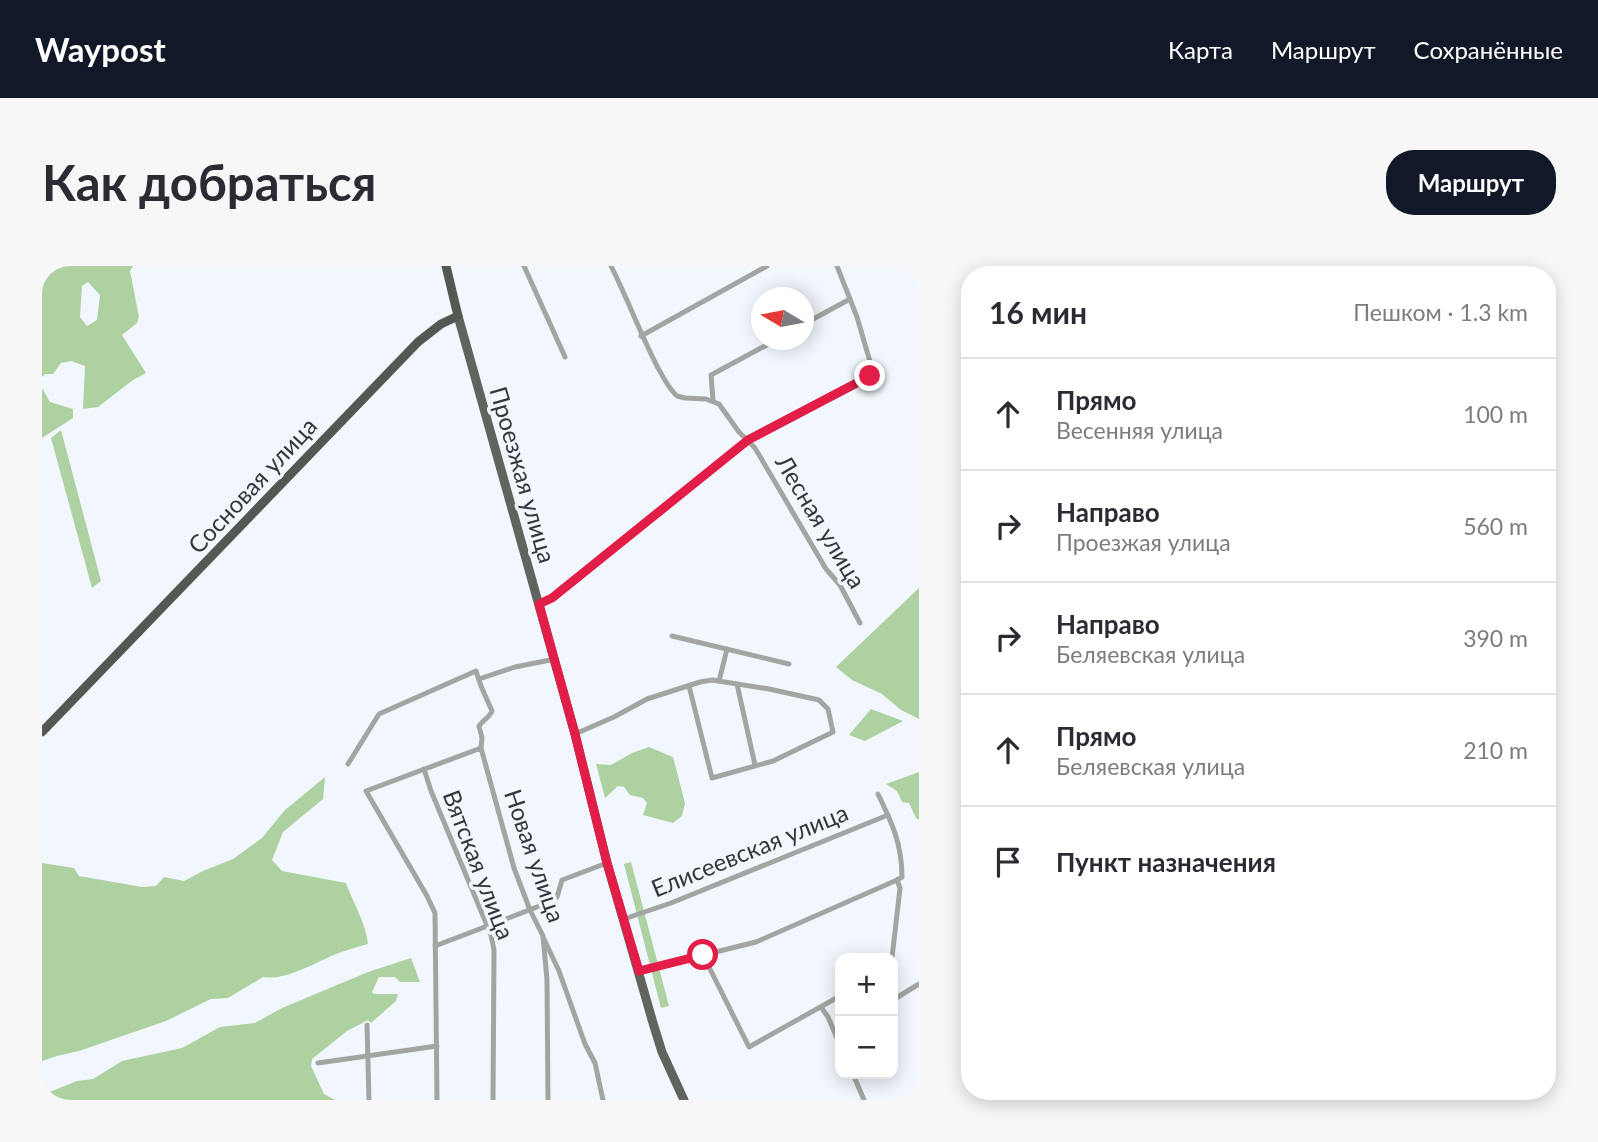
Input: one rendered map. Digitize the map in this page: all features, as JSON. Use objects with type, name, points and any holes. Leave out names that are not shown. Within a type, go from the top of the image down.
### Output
[{"type":"highway","points":[[446,266],[458,316]]},
{"type":"highway","name":"Сосновая улица","points":[[42,732],[418,342],[441,324],[458,316]]},
{"type":"main road","name":"Проезжая улица","points":[[458,316],[555,659],[607,863],[653,1023],[662,1052],[684,1100]]},
{"type":"street","points":[[524,266],[565,357]]},
{"type":"street","points":[[641,336],[767,266]]},
{"type":"street","points":[[539,604],[552,598],[747,442],[864,380],[873,372],[837,266]]},
{"type":"street","points":[[614,267],[641,336],[669,388],[677,396],[713,400],[711,375],[757,350]]},
{"type":"street","points":[[814,318],[850,299]]},
{"type":"street","name":"Лесная улица","points":[[713,400],[723,408],[739,432],[755,449],[826,569],[840,585],[860,623]]},
{"type":"street","points":[[672,636],[789,664]]},
{"type":"street","points":[[719,681],[727,649]]},
{"type":"street","points":[[479,679],[515,667],[555,659]]},
{"type":"street","points":[[348,764],[379,714],[476,671],[492,711],[479,726],[481,748],[366,791],[435,913],[437,1100]]},
{"type":"street","points":[[575,734],[647,699],[690,685],[712,680],[819,700],[828,709],[833,732],[773,761],[712,778],[690,685]]},
{"type":"street","points":[[737,684],[755,765]]},
{"type":"street","name":"Новая улица","points":[[481,748],[514,868],[543,936],[547,980],[548,1100]]},
{"type":"street","name":"Вятская улица","points":[[424,769],[487,925],[494,950],[493,1100]]},
{"type":"street","points":[[639,971],[756,943],[902,877],[902,856],[878,794]]},
{"type":"street","name":"Елисеевская улица","points":[[624,919],[671,903],[888,815]]},
{"type":"street","points":[[435,946],[555,900],[562,880],[607,863]]},
{"type":"street","points":[[893,953],[900,888],[897,880]]},
{"type":"street","points":[[543,936],[595,1063],[603,1100]]},
{"type":"street","points":[[703,955],[749,1047],[835,999]]},
{"type":"street","points":[[898,997],[919,984]]},
{"type":"street","points":[[821,1007],[835,1028]]},
{"type":"street","points":[[367,1025],[369,1100]]},
{"type":"street","points":[[318,1063],[437,1046]]},
{"type":"street","points":[[855,1079],[864,1100]]},
{"type":"green space","points":[[42,266],[133,266],[130,271],[139,317],[137,323],[122,335],[146,373],[98,407],[83,409],[85,366],[71,361],[61,363],[53,374],[45,374],[42,377]],"holes":[[[88,282],[100,295],[97,320],[87,326],[80,317],[82,286]]]},
{"type":"green space","points":[[42,388],[50,402],[73,409],[73,418],[42,438]]},
{"type":"green space","points":[[61,430],[101,581],[92,588],[51,438]]},
{"type":"green space","points":[[919,588],[919,719],[901,710],[882,694],[852,680],[836,667]]},
{"type":"green space","points":[[871,709],[903,721],[865,741],[849,735]]},
{"type":"green space","points":[[649,747],[673,757],[685,803],[682,816],[673,823],[643,815],[647,803],[643,798],[630,795],[624,787],[618,786],[605,798],[596,764],[611,765]]},
{"type":"green space","points":[[919,772],[919,820],[909,803],[902,802],[897,791],[886,784]]},
{"type":"green space","points":[[325,777],[323,799],[283,832],[272,860],[282,871],[346,883],[362,921],[368,944],[336,954],[290,974],[263,977],[228,998],[211,999],[166,1021],[42,1061],[42,863],[74,868],[79,876],[142,887],[156,886],[164,877],[184,881],[233,859],[262,838],[284,811]]},
{"type":"green space","points":[[631,862],[669,1006],[661,1008],[624,864]]},
{"type":"green space","points":[[411,958],[420,982],[400,982],[395,977],[379,977],[372,992],[398,994],[396,1001],[371,1023],[368,1020],[347,1031],[312,1059],[311,1066],[324,1094],[335,1100],[42,1100],[42,1095],[77,1081],[93,1079],[122,1061],[182,1048],[220,1027],[255,1023],[282,1008],[368,972]]},
{"type":"route","points":[[703,955],[639,971],[607,863],[539,604],[552,598],[748,440],[870,376]]}]
